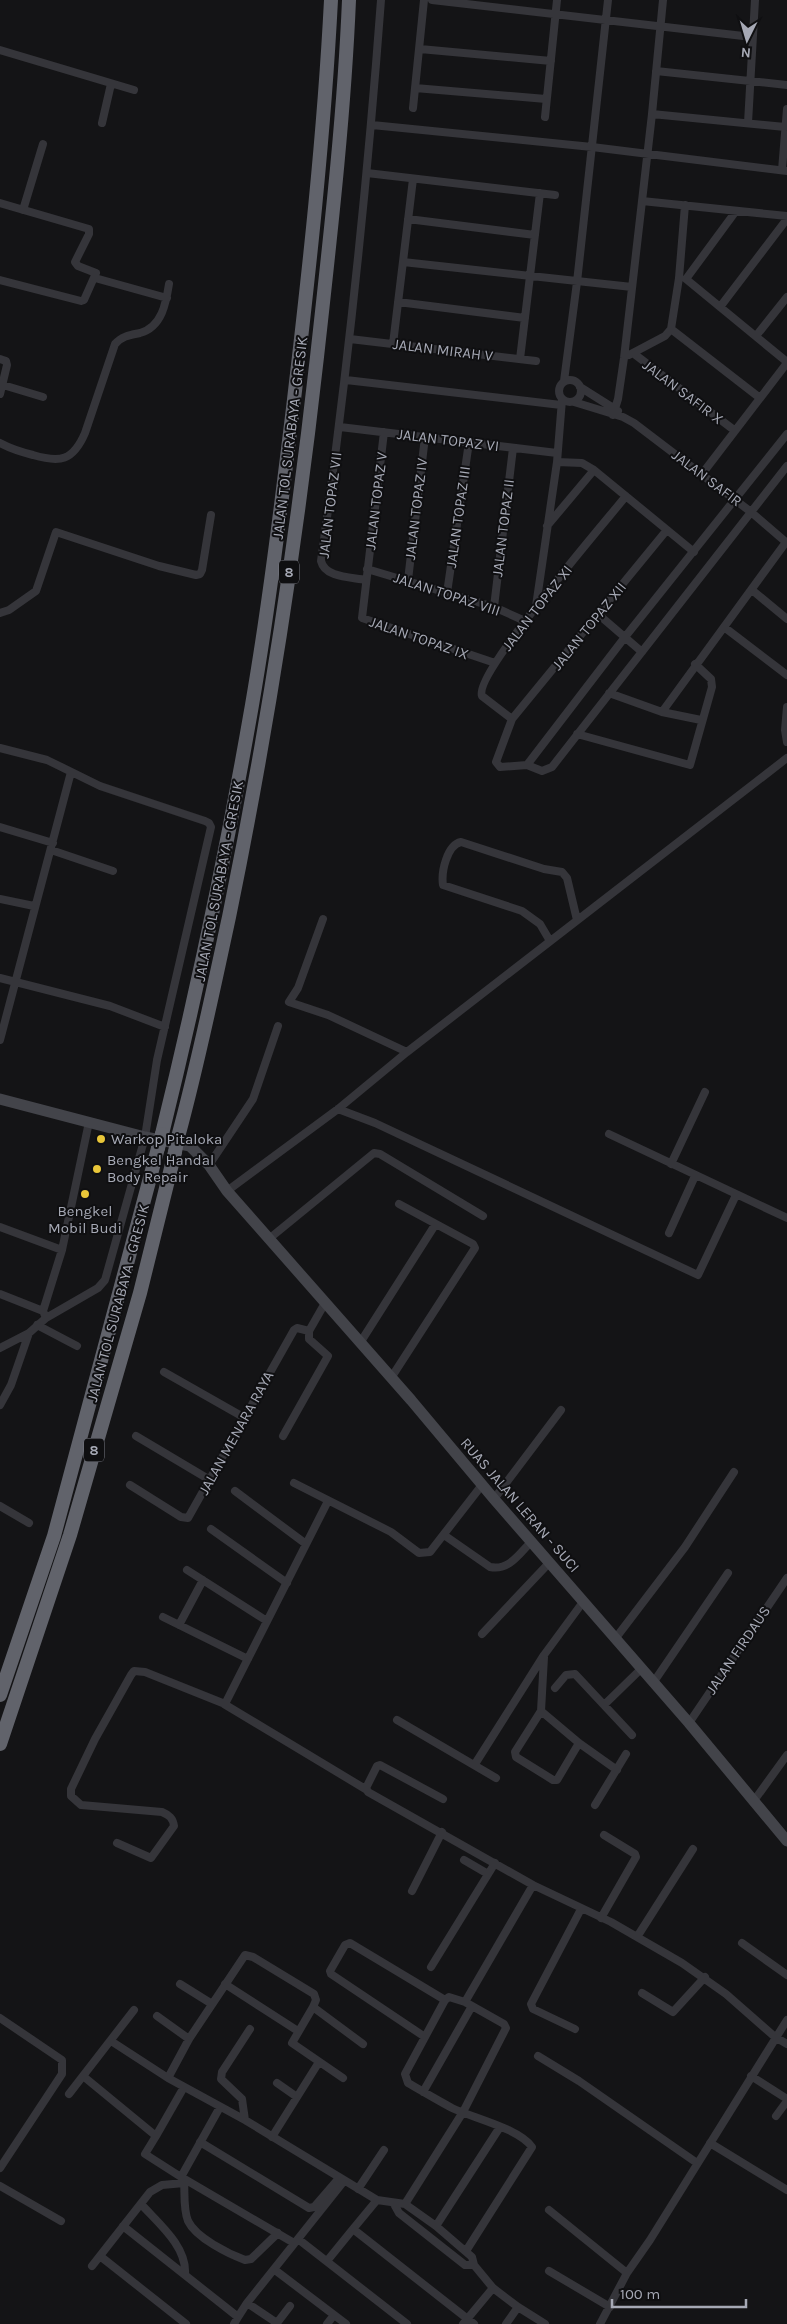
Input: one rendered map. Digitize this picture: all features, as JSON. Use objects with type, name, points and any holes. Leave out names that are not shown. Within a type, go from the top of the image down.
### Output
[{"type":"highway","name":"JALAN TOL SURABAYA - GRESIK","points":[[0,1695],[54,1536],[162,1134],[226,845],[253,703],[272,578],[312,250],[328,67],[331,0]]},
{"type":"highway","name":"JALAN TOL SURABAYA - GRESIK","points":[[0,1744],[70,1535],[140,1292],[202,1042],[239,865],[257,771],[288,583],[310,423],[328,260],[349,0]]},
{"type":"main road","points":[[0,1099],[145,1137]]},
{"type":"main road","name":"RUAS JALAN LERAN - SUCI","points":[[145,1137],[190,1146],[209,1165],[227,1191],[270,1238],[689,1723],[787,1841]]},
{"type":"street","name":"JALAN TOPAZ VII","points":[[366,580],[328,572],[323,567],[321,561],[346,380],[372,125],[382,0]]},
{"type":"street","points":[[414,108],[424,0]]},
{"type":"street","points":[[432,0],[556,16],[752,37]]},
{"type":"street","points":[[545,117],[557,0]]},
{"type":"street","points":[[536,607],[557,457],[562,403],[558,390],[564,382],[577,282],[608,0]]},
{"type":"street","points":[[614,412],[624,358],[652,114],[662,0]]},
{"type":"street","points":[[748,123],[755,0]]},
{"type":"street","points":[[420,49],[552,61]]},
{"type":"street","points":[[0,50],[134,90]]},
{"type":"street","points":[[656,71],[787,84]]},
{"type":"street","points":[[102,123],[111,84]]},
{"type":"street","points":[[415,88],[546,100]]},
{"type":"street","points":[[372,125],[592,147],[784,170],[787,109]]},
{"type":"street","points":[[652,114],[785,127]]},
{"type":"street","points":[[23,210],[43,144]]},
{"type":"street","points":[[367,174],[555,195]]},
{"type":"street","points":[[393,344],[413,179]]},
{"type":"street","points":[[520,359],[540,193]]},
{"type":"street","points":[[642,201],[787,218],[720,307]]},
{"type":"street","points":[[0,204],[89,229],[89,234],[75,262],[78,266],[94,271],[96,278],[84,300],[79,301],[0,280]]},
{"type":"street","points":[[624,358],[665,336],[671,329],[683,279],[685,205]]},
{"type":"street","points":[[683,279],[736,211]]},
{"type":"street","points":[[408,219],[535,235]]},
{"type":"street","points":[[403,262],[529,278],[632,288]]},
{"type":"street","points":[[96,278],[167,298]]},
{"type":"street","points":[[683,279],[787,362],[702,474]]},
{"type":"street","points":[[0,443],[11,449],[52,461],[70,455],[80,444],[85,433],[115,344],[125,336],[148,331],[157,322],[167,298],[169,284]]},
{"type":"street","points":[[756,336],[787,297]]},
{"type":"street","points":[[398,302],[524,318]]},
{"type":"street","points":[[671,329],[760,398]]},
{"type":"street","name":"JALAN MIRAH V","points":[[350,339],[536,360]]},
{"type":"street","name":"JALAN SAFIR X","points":[[633,353],[734,430]]},
{"type":"street","points":[[0,359],[6,361],[7,365],[1,390],[43,397]]},
{"type":"street","points":[[346,380],[562,403],[574,402],[581,396],[580,387],[572,380],[564,382]]},
{"type":"street","name":"JALAN SAFIR","points":[[580,387],[614,412],[634,423],[702,474],[751,512],[786,543]]},
{"type":"street","name":"JALAN SAFIR","points":[[574,402],[614,412]]},
{"type":"street","name":"JALAN TOPAZ VI","points":[[340,426],[513,448],[582,463],[594,470]]},
{"type":"street","name":"JALAN TOPAZ V","points":[[367,569],[384,432]]},
{"type":"street","points":[[786,470],[548,770],[542,771],[528,765],[625,637],[787,434]]},
{"type":"street","name":"JALAN TOPAZ IV","points":[[408,580],[425,437]]},
{"type":"street","name":"JALAN TOPAZ III","points":[[447,593],[469,442]]},
{"type":"street","name":"JALAN TOPAZ II","points":[[494,607],[513,448]]},
{"type":"street","points":[[547,527],[594,470],[666,531],[694,552]]},
{"type":"street","name":"JALAN TOPAZ XI","points":[[512,720],[481,694],[481,689],[495,663],[525,621],[626,496]]},
{"type":"street","points":[[0,613],[9,610],[36,591],[56,532],[159,566],[196,575],[200,574],[202,570],[210,515]]},
{"type":"street","name":"JALAN TOPAZ XII","points":[[528,765],[500,767],[496,762],[512,720],[666,531]]},
{"type":"street","points":[[662,712],[786,543]]},
{"type":"street","name":"JALAN TOPAZ IX","points":[[367,569],[361,614],[365,620],[495,663]]},
{"type":"street","name":"JALAN TOPAZ VIII","points":[[367,569],[494,607],[525,621]]},
{"type":"street","points":[[752,590],[787,619]]},
{"type":"street","points":[[599,615],[642,652]]},
{"type":"street","points":[[724,626],[787,675]]},
{"type":"street","points":[[577,734],[690,765],[701,720],[712,687],[711,679],[696,664]]},
{"type":"street","points":[[609,693],[662,712],[701,720]]},
{"type":"street","points":[[787,707],[785,730],[787,742]]},
{"type":"street","points":[[0,748],[47,760],[100,786],[209,823],[211,827],[157,1060],[145,1137],[102,1285],[45,1315],[29,1333],[0,1348]]},
{"type":"street","points":[[227,1191],[338,1109],[407,1052],[787,758]]},
{"type":"street","points":[[0,1040],[71,772]]},
{"type":"street","points":[[0,827],[113,871]]},
{"type":"street","points":[[550,941],[540,924],[522,911],[443,885],[448,855],[455,844],[461,842],[544,869],[562,872],[567,878],[577,920]]},
{"type":"street","points":[[0,900],[34,906]]},
{"type":"street","points":[[323,919],[298,988],[289,1002],[328,1015],[407,1052]]},
{"type":"street","points":[[0,978],[110,1006],[165,1027]]},
{"type":"street","points":[[209,1165],[253,1099],[278,1026]]},
{"type":"street","points":[[671,1164],[705,1092]]},
{"type":"street","points":[[338,1109],[375,1123],[698,1275],[736,1195]]},
{"type":"street","points":[[45,1315],[62,1250],[90,1122]]},
{"type":"street","points":[[609,1134],[787,1218]]},
{"type":"street","points":[[270,1238],[374,1153],[380,1154],[483,1216]]},
{"type":"street","points":[[669,1233],[696,1176]]},
{"type":"street","points":[[391,1378],[475,1250],[473,1244],[398,1204]]},
{"type":"street","points":[[360,1343],[435,1224]]},
{"type":"street","points":[[0,1227],[62,1250]]},
{"type":"street","points":[[0,1294],[45,1315]]},
{"type":"street","points":[[283,1436],[328,1356],[309,1339],[309,1331],[325,1303]]},
{"type":"street","points":[[37,1325],[77,1346]]},
{"type":"street","name":"JALAN MENARA RAYA","points":[[130,1485],[186,1518],[210,1480],[294,1330],[297,1328],[309,1331]]},
{"type":"street","points":[[0,1405],[11,1385],[29,1333]]},
{"type":"street","points":[[164,1372],[245,1418]]},
{"type":"street","points":[[494,1499],[561,1410]]},
{"type":"street","points":[[136,1436],[210,1480]]},
{"type":"street","points":[[615,1639],[685,1547],[734,1472]]},
{"type":"street","points":[[294,1484],[391,1532],[419,1553],[430,1552],[482,1485]]},
{"type":"street","points":[[235,1491],[306,1544]]},
{"type":"street","points":[[224,1704],[328,1501]]},
{"type":"street","points":[[0,1506],[29,1523]]},
{"type":"street","points":[[211,1529],[286,1583]]},
{"type":"street","points":[[444,1535],[490,1567],[495,1568],[510,1564],[531,1542]]},
{"type":"street","points":[[482,1634],[549,1563]]},
{"type":"street","points":[[187,1570],[267,1621]]},
{"type":"street","points":[[653,1683],[728,1574]]},
{"type":"street","name":"JALAN FIRDAUS","points":[[689,1723],[787,1578]]},
{"type":"street","points":[[179,1626],[203,1580]]},
{"type":"street","points":[[475,1764],[544,1655],[583,1602]]},
{"type":"street","points":[[163,1617],[248,1660]]},
{"type":"street","points":[[544,1655],[541,1711],[515,1752],[516,1757],[557,1780],[579,1743]]},
{"type":"street","points":[[604,1705],[642,1669]]},
{"type":"street","points":[[117,1844],[151,1858],[174,1826],[174,1820],[162,1812],[81,1805],[71,1796],[71,1789],[95,1740],[134,1671],[145,1672],[224,1704],[366,1790],[533,1885],[636,1936],[705,1977],[776,2037],[787,2044]]},
{"type":"street","points":[[555,1688],[566,1675],[575,1674],[632,1736]]},
{"type":"street","points":[[531,1677],[542,1684]]},
{"type":"street","points":[[541,1711],[579,1743],[617,1770]]},
{"type":"street","points":[[397,1720],[496,1778]]},
{"type":"street","points":[[595,1805],[626,1754]]},
{"type":"street","points":[[753,1802],[787,1755]]},
{"type":"street","points":[[366,1790],[376,1766],[380,1765],[443,1799]]},
{"type":"street","points":[[412,1891],[442,1832]]},
{"type":"street","points":[[601,1918],[636,1858],[635,1854],[604,1835]]},
{"type":"street","points":[[636,1936],[693,1849]]},
{"type":"street","points":[[464,1860],[488,1874]]},
{"type":"street","points":[[431,1967],[495,1863]]},
{"type":"street","points":[[423,2092],[468,2004],[533,1885]]},
{"type":"street","points":[[575,2029],[533,2009],[531,2004],[581,1909]]},
{"type":"street","points":[[425,2037],[330,1974],[330,1972],[346,1945],[350,1943],[444,2000]]},
{"type":"street","points":[[742,1943],[787,1975]]},
{"type":"street","points":[[168,2078],[189,2039],[243,1956],[247,1954],[314,1994],[316,2000],[292,2041],[293,2044],[343,2078]]},
{"type":"street","points":[[642,1993],[673,2012],[691,1990],[705,1977]]},
{"type":"street","points":[[180,1984],[212,2004]]},
{"type":"street","points":[[225,1984],[298,2031]]},
{"type":"street","points":[[405,2204],[463,2112],[506,2028],[504,2024],[468,2004],[449,1997],[444,2000],[404,2078],[408,2083],[423,2092],[463,2112],[500,2127],[531,2145],[532,2150],[466,2251]]},
{"type":"street","points":[[313,2007],[363,2044]]},
{"type":"street","points":[[69,2094],[134,2010]]},
{"type":"street","points":[[157,2016],[189,2039]]},
{"type":"street","points":[[0,2018],[62,2060],[63,2068],[62,2074],[0,2168]]},
{"type":"street","points":[[600,2324],[627,2273],[650,2240],[787,2020]]},
{"type":"street","points":[[245,2120],[242,2098],[222,2082],[221,2077],[222,2072],[250,2029]]},
{"type":"street","points":[[111,2041],[168,2078],[245,2120],[377,2200],[394,2204],[405,2204],[466,2251],[472,2257],[474,2265],[493,2288],[545,2324]]},
{"type":"street","points":[[538,2056],[579,2081],[698,2163]]},
{"type":"street","points":[[272,2137],[319,2062]]},
{"type":"street","points":[[83,2076],[156,2136]]},
{"type":"street","points":[[751,2076],[787,2100],[776,2116]]},
{"type":"street","points":[[277,2083],[297,2097]]},
{"type":"street","points":[[184,2087],[145,2154],[183,2180],[278,2234],[296,2241],[327,2261],[407,2324]]},
{"type":"street","points":[[220,2107],[200,2142],[183,2180],[186,2214],[193,2229],[204,2238],[243,2260],[251,2259],[278,2234]]},
{"type":"street","points":[[436,2226],[500,2127]]},
{"type":"street","points":[[200,2142],[310,2208],[314,2207],[342,2179]]},
{"type":"street","points":[[710,2143],[787,2190]]},
{"type":"street","points":[[358,2188],[384,2150]]},
{"type":"street","points":[[123,2226],[185,2274],[236,2321],[247,2303],[275,2270],[342,2179]]},
{"type":"street","points":[[92,2266],[141,2204],[158,2186],[183,2180]]},
{"type":"street","points":[[0,2186],[60,2220]]},
{"type":"street","points":[[327,2261],[377,2200]]},
{"type":"street","points":[[141,2204],[179,2249],[185,2263],[185,2274]]},
{"type":"street","points":[[394,2204],[399,2213],[465,2265],[474,2265]]},
{"type":"street","points":[[549,2210],[627,2273]]},
{"type":"street","points":[[353,2229],[468,2322],[493,2288]]},
{"type":"street","points":[[100,2256],[186,2324]]},
{"type":"street","points":[[275,2270],[346,2324]]},
{"type":"street","points":[[549,2271],[610,2307]]},
{"type":"street","points":[[247,2303],[277,2323],[290,2306]]},
{"type":"street","points":[[506,2324],[518,2307]]},
{"type":"street","points":[[329,2324],[334,2316]]},
{"type":"place","name":"Warkop Pitaloka","points":[[101,1139]]},
{"type":"place","name":"Bengkel Handal Body Repair","points":[[97,1169]]},
{"type":"place","name":"Bengkel Mobil Budi","points":[[85,1194]]}]
